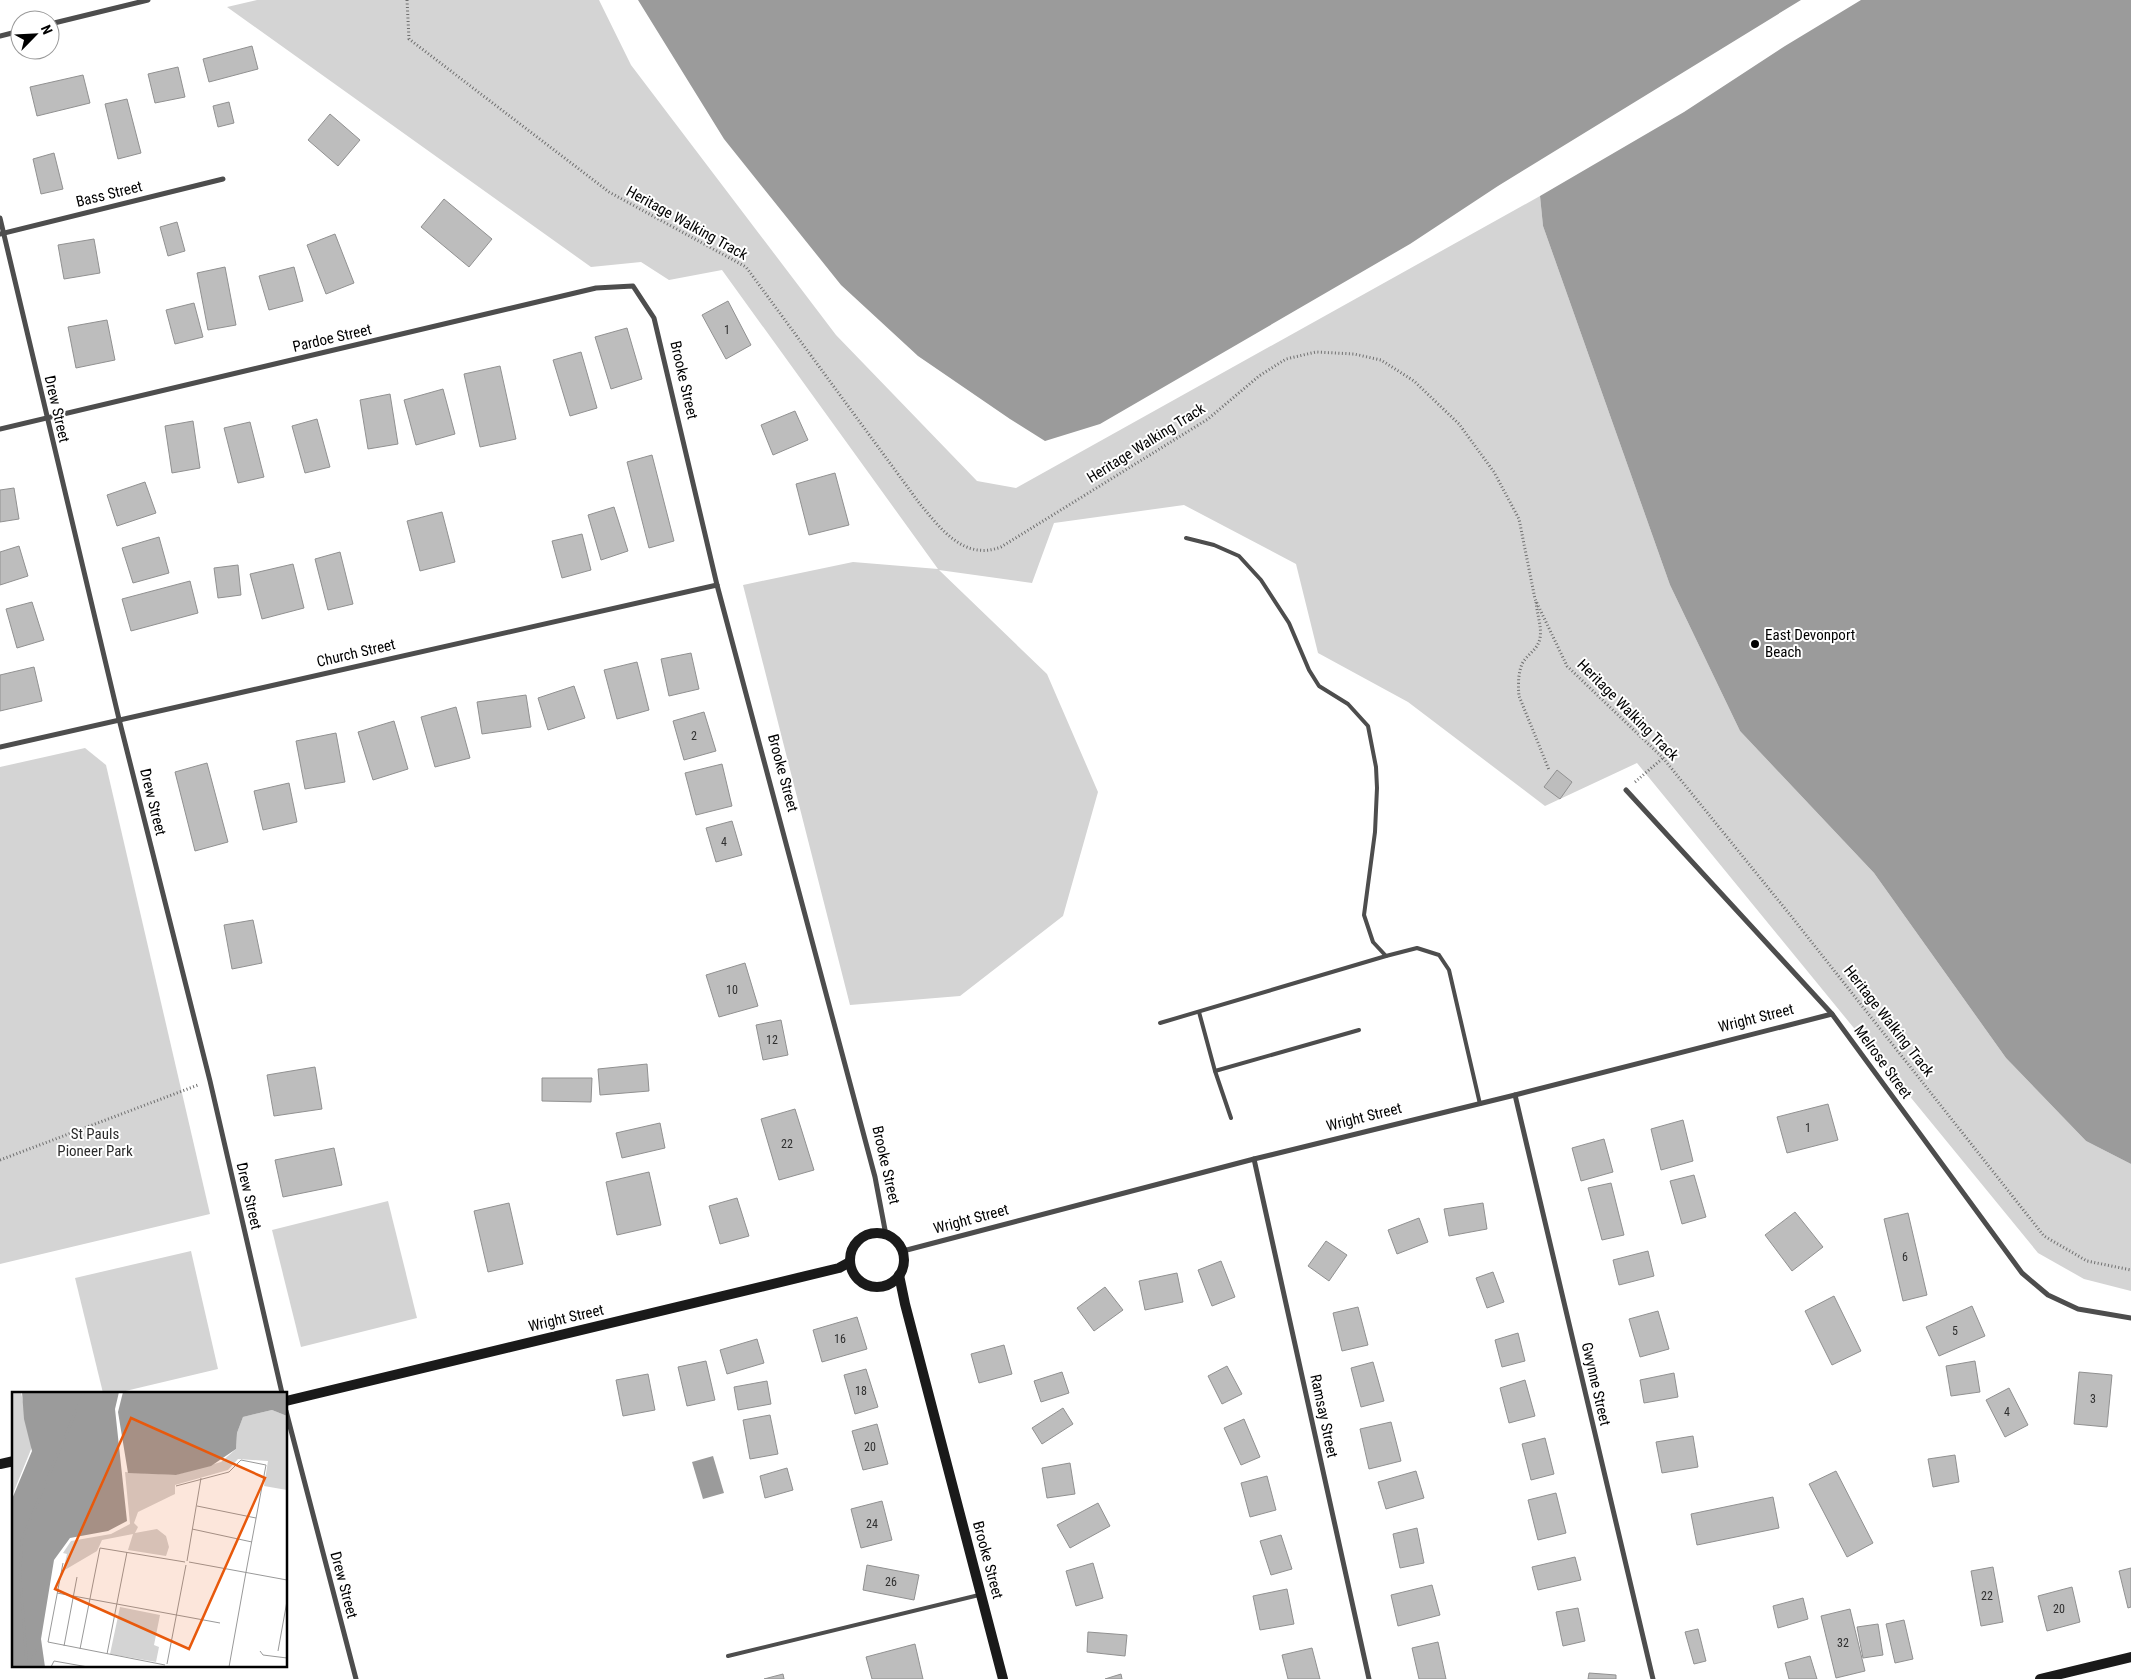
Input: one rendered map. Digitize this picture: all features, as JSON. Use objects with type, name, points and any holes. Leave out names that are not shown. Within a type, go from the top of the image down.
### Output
[{"type":"street","points":[[60,22],[148,0]]},
{"type":"street","name":"Bass Street","points":[[2,234],[223,179]]},
{"type":"street","name":"Drew Street","points":[[0,218],[2,234],[119,719],[210,1081],[282,1392]]},
{"type":"street","name":"Pardoe Street","points":[[0,429],[596,288],[633,286],[654,318]]},
{"type":"street","name":"Brooke Street","points":[[654,318],[717,585],[875,1177],[886,1235]]},
{"type":"street","name":"Church Street","points":[[0,747],[717,585]]},
{"type":"street","name":"Melrose Street","points":[[1626,790],[1832,1014],[2022,1273],[2048,1295],[2078,1309],[2131,1318]]},
{"type":"street","name":"Wright Street","points":[[903,1251],[1254,1159],[1480,1104],[1832,1014]]},
{"type":"street","name":"Gwynne Street","points":[[1514,1095],[1653,1679]]},
{"type":"street","name":"Ramsay Street","points":[[1254,1159],[1369,1679]]},
{"type":"street","points":[[869,1234],[886,1235],[894,1238],[903,1251],[903,1268],[899,1275],[886,1285],[870,1286],[856,1277],[850,1262],[852,1253],[861,1238],[869,1234]]},
{"type":"street","name":"Wright Street","points":[[288,1400],[839,1268],[850,1262]]},
{"type":"street","name":"Brooke Street","points":[[899,1275],[1003,1679]]},
{"type":"street","name":"Drew Street","points":[[288,1418],[356,1679]]},
{"type":"street","points":[[2040,1679],[2131,1657]]},
{"type":"lane","points":[[1186,538],[1214,545],[1239,556],[1261,580],[1289,623],[1309,670],[1319,686],[1348,704],[1368,726],[1376,767],[1377,788],[1375,832],[1364,915],[1373,942],[1386,956]]},
{"type":"lane","points":[[1160,1023],[1417,948],[1439,954],[1449,970],[1480,1104]]},
{"type":"lane","points":[[1199,1012],[1215,1072],[1231,1118]]},
{"type":"lane","points":[[1215,1072],[1359,1030]]},
{"type":"lane","points":[[728,1656],[981,1595]]},
{"type":"path","name":"Heritage Walking Track","points":[[407,0],[409,39],[609,192],[746,267],[920,504],[946,534],[967,548],[988,552],[1001,547],[1208,420],[1251,382],[1286,359],[1316,352],[1354,354],[1381,360],[1414,381],[1459,424],[1494,472],[1519,520],[1536,599],[1567,666],[1663,758],[2044,1236],[2087,1261],[2131,1270]]},
{"type":"path","points":[[1536,599],[1540,639],[1536,649],[1523,663],[1518,683],[1519,696],[1549,770]]},
{"type":"path","points":[[1626,790],[1663,758]]},
{"type":"path","points":[[0,1160],[210,1081]]},
{"type":"green space","points":[[257,0],[599,0],[631,65],[836,335],[977,481],[1016,488],[1540,196],[1543,226],[1670,585],[1740,731],[1874,873],[2006,1058],[2086,1141],[2131,1164],[2131,1291],[2084,1279],[2038,1253],[1637,763],[1545,806],[1408,702],[1318,653],[1296,564],[1184,505],[1054,523],[1032,583],[939,570],[1047,674],[1098,792],[1063,916],[960,996],[850,1005],[743,585],[853,562],[938,569],[722,270],[669,280],[641,262],[591,267],[227,7]]},
{"type":"green space","name":"St Pauls Pioneer Park","points":[[85,748],[106,765],[210,1214],[0,1264],[0,767]]},
{"type":"green space","points":[[388,1201],[417,1318],[301,1347],[272,1230]]},
{"type":"green space","points":[[191,1251],[218,1369],[121,1392],[103,1392],[75,1278]]},
{"type":"shaded area","points":[[638,0],[1801,0],[1498,186],[1410,244],[1100,424],[1045,441],[918,356],[841,285],[724,139]]},
{"type":"shaded area","points":[[1861,0],[2131,0],[2131,1164],[2086,1141],[2006,1058],[1874,873],[1740,731],[1670,585],[1543,226],[1540,196],[1684,112],[1785,46]]},
{"type":"shaded area","points":[[713,1456],[724,1493],[703,1499],[692,1462]]},
{"type":"building","points":[[252,46],[258,69],[209,82],[203,59]]},
{"type":"building","points":[[178,67],[185,97],[155,103],[148,74]]},
{"type":"building","points":[[83,75],[90,103],[37,116],[30,87]]},
{"type":"building","points":[[127,99],[141,153],[118,159],[105,104]]},
{"type":"building","points":[[229,102],[234,123],[218,127],[213,106]]},
{"type":"building","points":[[330,114],[360,140],[338,166],[308,140]]},
{"type":"building","points":[[54,153],[63,189],[41,194],[33,159]]},
{"type":"building","points":[[444,199],[492,239],[469,267],[421,227]]},
{"type":"building","points":[[177,222],[185,251],[168,256],[160,227]]},
{"type":"building","points":[[335,234],[354,283],[326,294],[307,245]]},
{"type":"building","points":[[94,239],[100,273],[64,279],[58,245]]},
{"type":"building","points":[[225,267],[236,325],[208,330],[197,273]]},
{"type":"building","points":[[294,267],[303,301],[269,310],[259,276]]},
{"type":"building","points":[[728,301],[751,345],[726,359],[702,315]]},
{"type":"building","points":[[194,303],[203,337],[175,344],[166,310]]},
{"type":"building","points":[[107,320],[115,360],[76,368],[68,327]]},
{"type":"building","points":[[627,328],[642,379],[611,389],[595,337]]},
{"type":"building","points":[[581,352],[597,408],[570,416],[553,360]]},
{"type":"building","points":[[500,366],[516,439],[480,447],[464,374]]},
{"type":"building","points":[[443,389],[455,434],[416,445],[404,400]]},
{"type":"building","points":[[390,394],[398,444],[368,449],[360,400]]},
{"type":"building","points":[[795,411],[808,440],[773,455],[761,425]]},
{"type":"building","points":[[317,419],[330,467],[305,473],[292,426]]},
{"type":"building","points":[[193,421],[200,468],[172,473],[165,426]]},
{"type":"building","points":[[250,422],[264,477],[238,483],[224,428]]},
{"type":"building","points":[[652,455],[674,541],[649,548],[627,462]]},
{"type":"building","points":[[835,473],[849,525],[809,535],[796,484]]},
{"type":"building","points":[[145,482],[156,513],[117,526],[107,495]]},
{"type":"building","points":[[14,488],[19,519],[0,522],[0,490]]},
{"type":"building","points":[[614,507],[628,551],[601,560],[588,515]]},
{"type":"building","points":[[442,512],[455,562],[420,571],[407,521]]},
{"type":"building","points":[[582,534],[591,570],[562,578],[552,541]]},
{"type":"building","points":[[159,537],[169,573],[133,583],[122,548]]},
{"type":"building","points":[[19,546],[28,576],[0,585],[0,552]]},
{"type":"building","points":[[340,552],[353,604],[328,610],[315,559]]},
{"type":"building","points":[[293,564],[304,608],[262,619],[250,574]]},
{"type":"building","points":[[238,565],[241,595],[218,598],[214,568]]},
{"type":"building","points":[[190,581],[198,613],[131,631],[122,599]]},
{"type":"building","points":[[32,602],[44,640],[17,648],[6,609]]},
{"type":"building","points":[[691,653],[699,689],[669,696],[661,659]]},
{"type":"building","points":[[637,662],[649,710],[617,719],[604,670]]},
{"type":"building","points":[[34,667],[42,701],[0,711],[0,675]]},
{"type":"building","points":[[574,686],[585,718],[548,730],[538,698]]},
{"type":"building","points":[[526,695],[531,727],[482,734],[477,702]]},
{"type":"building","points":[[456,707],[470,758],[435,767],[421,717]]},
{"type":"building","points":[[704,712],[716,751],[684,760],[673,721]]},
{"type":"building","points":[[394,721],[408,769],[373,780],[358,732]]},
{"type":"building","points":[[336,733],[345,782],[305,789],[296,741]]},
{"type":"building","points":[[207,763],[228,842],[195,851],[175,772]]},
{"type":"building","points":[[722,764],[732,806],[696,815],[685,773]]},
{"type":"building","points":[[1557,770],[1572,782],[1560,799],[1544,787]]},
{"type":"building","points":[[289,783],[297,822],[263,830],[254,791]]},
{"type":"building","points":[[732,821],[742,855],[716,862],[706,828]]},
{"type":"building","points":[[253,920],[262,963],[232,969],[224,925]]},
{"type":"building","points":[[745,963],[758,1006],[719,1017],[706,975]]},
{"type":"building","points":[[781,1020],[788,1055],[763,1060],[756,1025]]},
{"type":"building","points":[[647,1064],[649,1091],[600,1095],[598,1069]]},
{"type":"building","points":[[315,1067],[322,1109],[274,1116],[267,1075]]},
{"type":"building","points":[[542,1078],[592,1078],[591,1102],[542,1101]]},
{"type":"building","points":[[1828,1104],[1838,1140],[1787,1153],[1777,1117]]},
{"type":"building","points":[[795,1109],[814,1170],[779,1180],[761,1119]]},
{"type":"building","points":[[1683,1120],[1693,1161],[1661,1170],[1651,1129]]},
{"type":"building","points":[[660,1123],[665,1148],[622,1158],[616,1133]]},
{"type":"building","points":[[1604,1139],[1613,1172],[1581,1181],[1572,1148]]},
{"type":"building","points":[[334,1148],[342,1185],[283,1197],[275,1160]]},
{"type":"building","points":[[649,1172],[661,1225],[617,1235],[606,1182]]},
{"type":"building","points":[[1694,1175],[1706,1217],[1682,1224],[1670,1181]]},
{"type":"building","points":[[1611,1183],[1624,1235],[1602,1240],[1588,1188]]},
{"type":"building","points":[[737,1198],[749,1236],[720,1244],[709,1206]]},
{"type":"building","points":[[509,1203],[523,1264],[488,1272],[474,1211]]},
{"type":"building","points":[[1483,1203],[1487,1229],[1449,1236],[1444,1209]]},
{"type":"building","points":[[1795,1212],[1823,1247],[1792,1271],[1765,1235]]},
{"type":"building","points":[[1908,1213],[1927,1295],[1903,1301],[1884,1219]]},
{"type":"building","points":[[1419,1218],[1428,1242],[1397,1254],[1388,1230]]},
{"type":"building","points":[[1326,1241],[1347,1255],[1329,1281],[1308,1266]]},
{"type":"building","points":[[1648,1251],[1654,1276],[1619,1285],[1613,1260]]},
{"type":"building","points":[[1221,1261],[1235,1297],[1212,1306],[1198,1270]]},
{"type":"building","points":[[1493,1272],[1504,1302],[1487,1308],[1476,1278]]},
{"type":"building","points":[[1177,1273],[1183,1302],[1145,1310],[1139,1281]]},
{"type":"building","points":[[1105,1287],[1123,1310],[1094,1331],[1077,1308]]},
{"type":"building","points":[[1834,1296],[1861,1351],[1832,1365],[1805,1311]]},
{"type":"building","points":[[1972,1306],[1985,1336],[1939,1356],[1926,1327]]},
{"type":"building","points":[[1358,1307],[1368,1345],[1342,1351],[1333,1313]]},
{"type":"building","points":[[1658,1311],[1669,1349],[1640,1357],[1629,1319]]},
{"type":"building","points":[[857,1317],[867,1349],[822,1362],[813,1330]]},
{"type":"building","points":[[1518,1333],[1525,1361],[1502,1367],[1495,1340]]},
{"type":"building","points":[[757,1339],[764,1363],[727,1374],[720,1350]]},
{"type":"building","points":[[1004,1345],[1012,1374],[979,1383],[971,1354]]},
{"type":"building","points":[[706,1361],[715,1400],[687,1406],[678,1367]]},
{"type":"building","points":[[1975,1361],[1980,1392],[1951,1396],[1946,1366]]},
{"type":"building","points":[[1373,1362],[1384,1401],[1361,1407],[1351,1368]]},
{"type":"building","points":[[1227,1366],[1242,1394],[1222,1404],[1208,1376]]},
{"type":"building","points":[[866,1369],[878,1407],[855,1414],[844,1375]]},
{"type":"building","points":[[1062,1372],[1069,1393],[1041,1402],[1034,1381]]},
{"type":"building","points":[[2079,1372],[2112,1375],[2107,1427],[2074,1424]]},
{"type":"building","points":[[1674,1373],[1678,1397],[1644,1403],[1640,1380]]},
{"type":"building","points":[[648,1374],[655,1410],[623,1416],[616,1380]]},
{"type":"building","points":[[1525,1380],[1535,1416],[1509,1423],[1500,1388]]},
{"type":"building","points":[[767,1381],[771,1404],[738,1410],[734,1387]]},
{"type":"building","points":[[2009,1388],[2028,1425],[2005,1437],[1986,1400]]},
{"type":"building","points":[[1063,1408],[1073,1424],[1042,1444],[1032,1428]]},
{"type":"building","points":[[770,1415],[778,1454],[750,1459],[743,1420]]},
{"type":"building","points":[[1244,1419],[1260,1457],[1241,1465],[1224,1428]]},
{"type":"building","points":[[1391,1422],[1401,1461],[1369,1469],[1360,1429]]},
{"type":"building","points":[[877,1424],[888,1464],[863,1470],[852,1431]]},
{"type":"building","points":[[1693,1436],[1698,1467],[1662,1473],[1656,1442]]},
{"type":"building","points":[[1545,1438],[1554,1474],[1531,1480],[1522,1444]]},
{"type":"building","points":[[1955,1455],[1959,1482],[1933,1487],[1928,1459]]},
{"type":"building","points":[[1070,1463],[1075,1494],[1047,1498],[1042,1468]]},
{"type":"building","points":[[787,1468],[793,1490],[765,1498],[760,1476]]},
{"type":"building","points":[[1416,1471],[1424,1498],[1386,1509],[1378,1482]]},
{"type":"building","points":[[1836,1471],[1873,1543],[1847,1557],[1809,1484]]},
{"type":"building","points":[[1267,1476],[1276,1510],[1250,1517],[1241,1483]]},
{"type":"building","points":[[1556,1493],[1566,1533],[1538,1540],[1528,1500]]},
{"type":"building","points":[[1773,1497],[1779,1528],[1697,1545],[1691,1514]]},
{"type":"building","points":[[882,1501],[892,1540],[861,1548],[851,1509]]},
{"type":"building","points":[[1098,1503],[1110,1526],[1070,1548],[1057,1525]]},
{"type":"building","points":[[1417,1528],[1424,1563],[1400,1568],[1393,1534]]},
{"type":"building","points":[[1281,1535],[1292,1569],[1271,1575],[1260,1541]]},
{"type":"building","points":[[1575,1557],[1581,1580],[1538,1590],[1532,1567]]},
{"type":"building","points":[[1093,1563],[1103,1598],[1076,1606],[1066,1571]]},
{"type":"building","points":[[867,1565],[919,1575],[914,1600],[863,1590]]},
{"type":"building","points":[[1993,1567],[2003,1622],[1981,1626],[1971,1571]]},
{"type":"building","points":[[2131,1568],[2131,1607],[2128,1608],[2119,1571]]},
{"type":"building","points":[[1432,1585],[1440,1615],[1398,1626],[1391,1595]]},
{"type":"building","points":[[2072,1587],[2080,1622],[2047,1631],[2038,1596]]},
{"type":"building","points":[[1287,1589],[1294,1624],[1260,1630],[1253,1596]]},
{"type":"building","points":[[1803,1598],[1808,1619],[1778,1628],[1773,1606]]},
{"type":"building","points":[[1578,1608],[1585,1641],[1563,1646],[1556,1612]]},
{"type":"building","points":[[1850,1609],[1865,1671],[1836,1678],[1821,1616]]},
{"type":"building","points":[[1904,1620],[1913,1659],[1895,1663],[1886,1624]]},
{"type":"building","points":[[1878,1624],[1883,1655],[1863,1658],[1857,1627]]},
{"type":"building","points":[[1698,1629],[1706,1661],[1694,1664],[1685,1632]]},
{"type":"building","points":[[1088,1632],[1127,1635],[1125,1656],[1087,1652]]},
{"type":"building","points":[[1438,1642],[1446,1679],[1419,1679],[1412,1648]]},
{"type":"building","points":[[915,1644],[923,1679],[872,1679],[866,1657]]},
{"type":"building","points":[[1312,1648],[1320,1679],[1288,1679],[1282,1655]]},
{"type":"building","points":[[1810,1656],[1817,1679],[1789,1679],[1785,1663]]},
{"type":"building","points":[[1589,1673],[1616,1675],[1616,1679],[1588,1679]]},
{"type":"building","points":[[783,1674],[784,1679],[764,1679]]},
{"type":"building","points":[[1121,1674],[1122,1679],[1105,1679]]},
{"type":"place","name":"East Devonport Beach","points":[[1755,644]]}]
